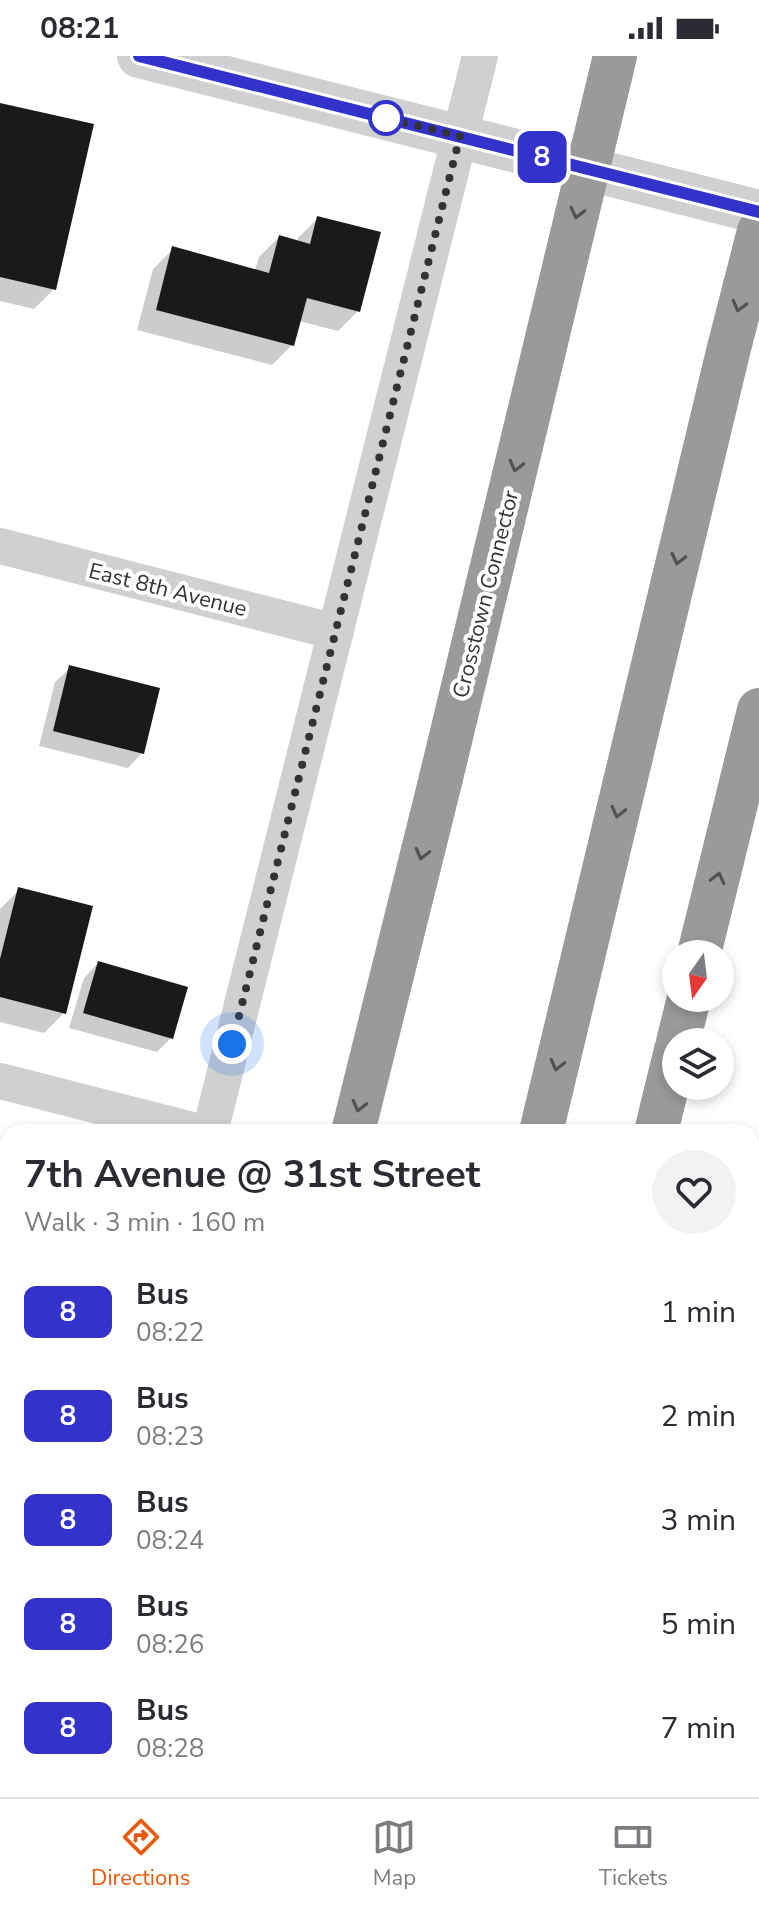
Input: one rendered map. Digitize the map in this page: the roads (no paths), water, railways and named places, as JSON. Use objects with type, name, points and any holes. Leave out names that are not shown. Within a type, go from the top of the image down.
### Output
[{"type":"highway","name":"Crosstown Connector","points":[[355,1124],[615,56]]},
{"type":"highway","points":[[543,1124],[759,231]]},
{"type":"highway","points":[[702,940],[759,710]]},
{"type":"highway","points":[[658,1124],[664,1100]]},
{"type":"street","points":[[139,56],[759,212]]},
{"type":"street","points":[[212,1124],[480,56]]},
{"type":"street","name":"East 8th Avenue","points":[[0,546],[336,632]]},
{"type":"street","points":[[0,1081],[169,1124]]}]
